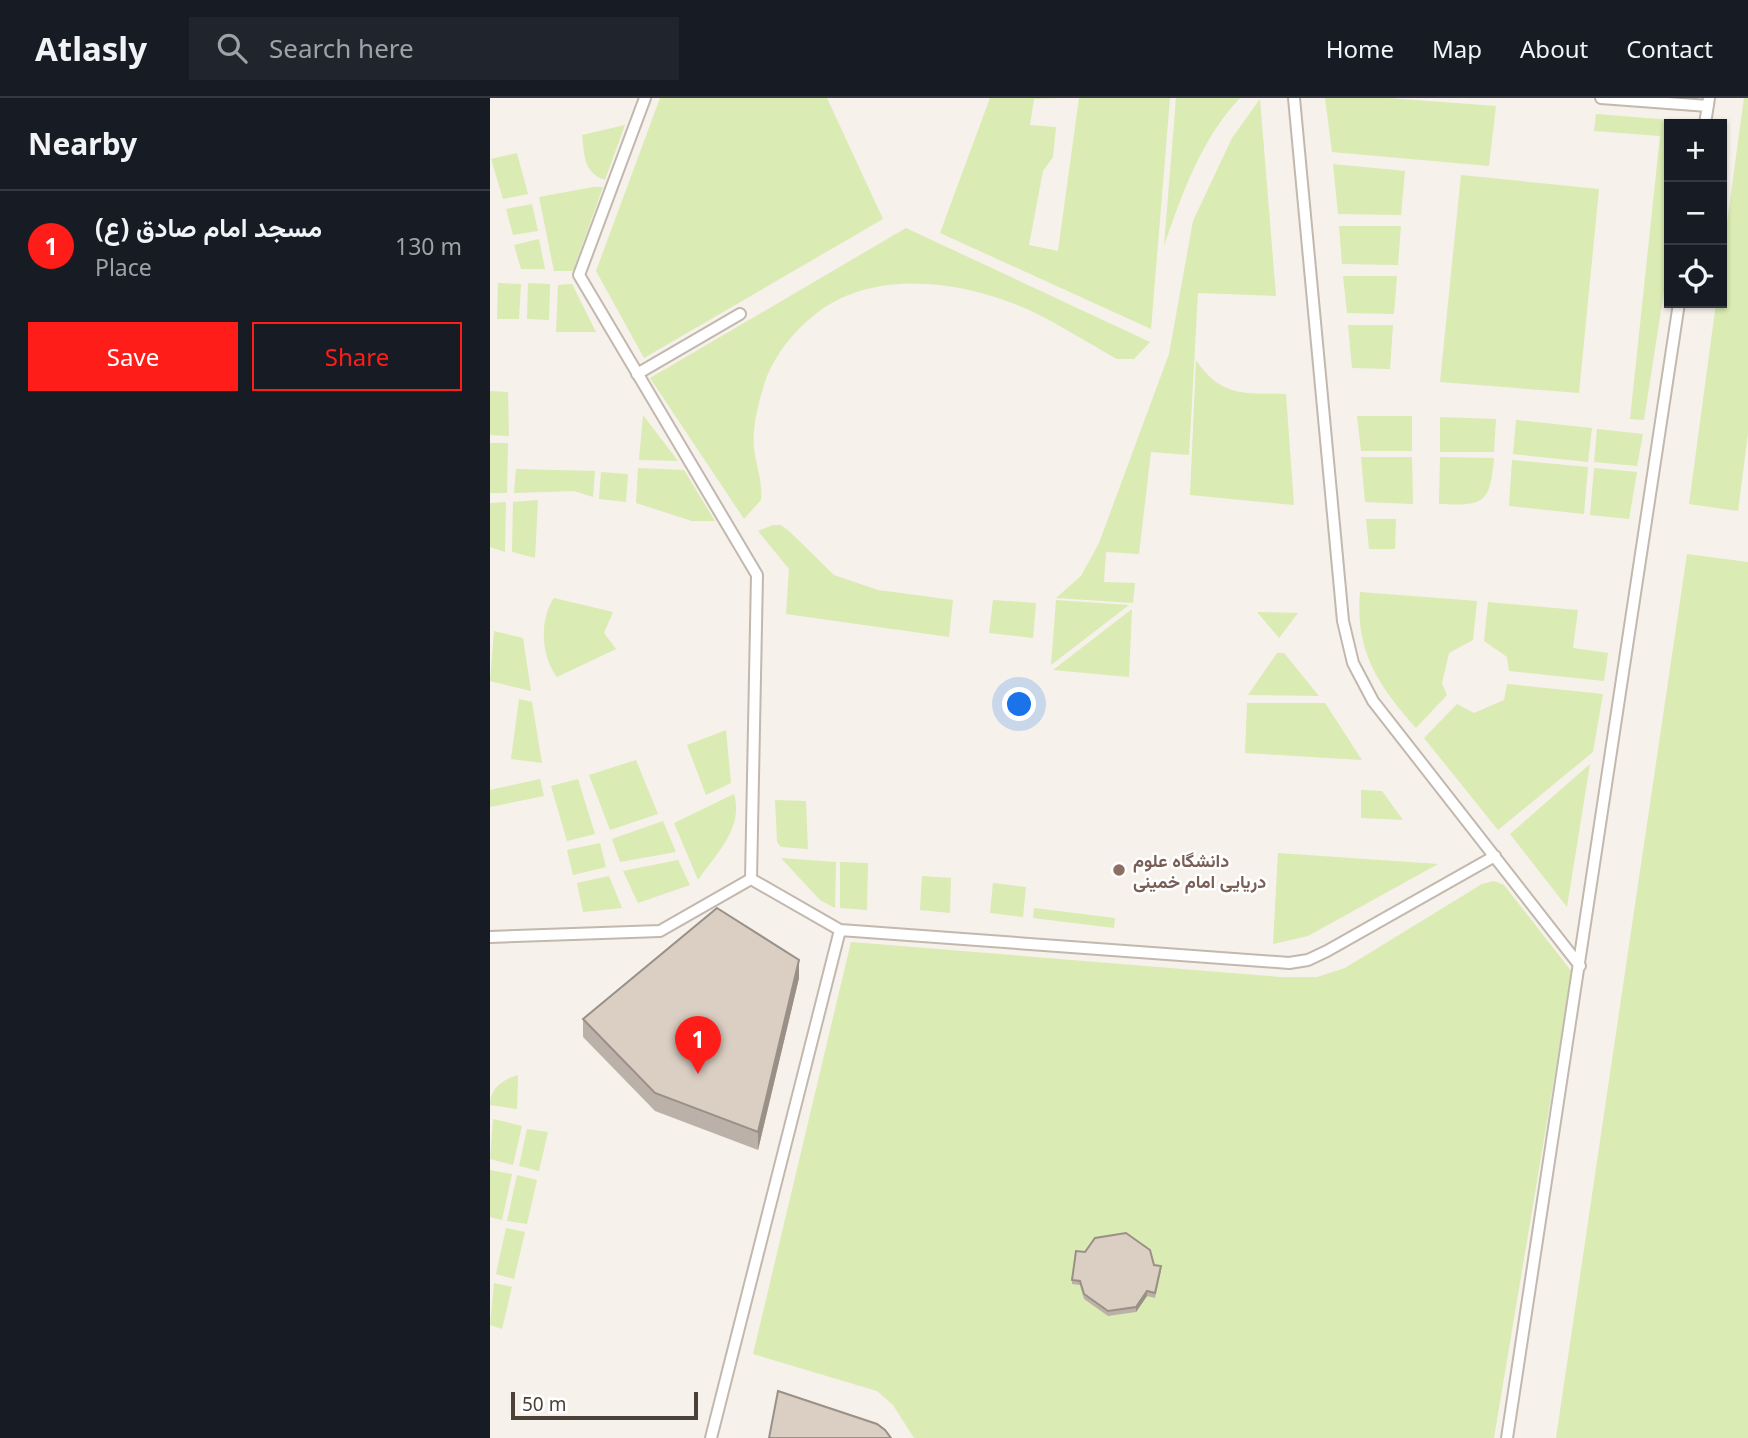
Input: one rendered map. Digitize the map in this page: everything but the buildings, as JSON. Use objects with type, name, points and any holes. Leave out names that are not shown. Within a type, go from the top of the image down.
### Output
[{"type":"lane","points":[[645,98],[579,275],[757,575],[751,879]]},
{"type":"lane","points":[[1294,98],[1343,621],[1353,663],[1373,701],[1580,967]]},
{"type":"lane","points":[[1601,98],[1708,102]]},
{"type":"lane","points":[[1507,1438],[1678,308]]},
{"type":"lane","points":[[637,373],[740,314]]},
{"type":"lane","points":[[751,879],[840,930],[1299,962],[1327,951],[1495,856]]},
{"type":"lane","points":[[490,937],[660,931],[751,879]]},
{"type":"lane","points":[[711,1438],[840,930]]},
{"type":"green space","points":[[660,98],[827,98],[883,219],[644,358],[596,271]]},
{"type":"green space","points":[[990,98],[1061,98],[1034,99],[1030,125],[1056,127],[1053,157],[1043,171],[1029,245],[1058,251],[1079,98],[1170,98],[1151,329],[940,233]]},
{"type":"green space","points":[[1176,98],[1240,98],[1214,131],[1194,168],[1164,246]]},
{"type":"green space","points":[[1325,98],[1388,98],[1496,106],[1489,166],[1332,152]]},
{"type":"green space","points":[[1744,98],[1748,98],[1748,434],[1738,511],[1689,504],[1715,308],[1727,308],[1727,222]]},
{"type":"green space","points":[[1260,99],[1276,296],[1198,293],[1189,455],[1151,452],[1139,554],[1106,552],[1104,582],[1135,583],[1133,603],[1056,598],[1081,576],[1099,543],[1169,354],[1193,221],[1232,138]]},
{"type":"green space","points":[[1596,114],[1664,119],[1664,291],[1644,420],[1630,419],[1660,136],[1594,131]]},
{"type":"green space","points":[[625,125],[605,180],[598,177],[589,168],[582,135]]},
{"type":"green space","points":[[517,153],[528,194],[503,199],[491,159]]},
{"type":"green space","points":[[1333,164],[1405,171],[1401,215],[1338,214]]},
{"type":"green space","points":[[1461,175],[1599,189],[1579,393],[1440,382]]},
{"type":"green space","points":[[603,187],[573,271],[554,271],[539,197]]},
{"type":"green space","points":[[532,204],[538,231],[513,235],[506,209]]},
{"type":"green space","points":[[1339,226],[1401,226],[1398,265],[1342,264]]},
{"type":"green space","points":[[906,228],[1150,342],[1134,359],[1117,359],[1029,310],[975,291],[947,286],[889,285],[861,291],[835,301],[797,331],[767,375],[754,433],[761,500],[744,519],[650,378]]},
{"type":"green space","points":[[539,239],[545,269],[521,269],[514,245]]},
{"type":"green space","points":[[1343,276],[1397,276],[1394,314],[1347,313]]},
{"type":"green space","points":[[498,283],[521,284],[519,319],[497,319]]},
{"type":"green space","points":[[528,283],[550,284],[549,320],[527,319]]},
{"type":"green space","points":[[572,284],[596,332],[556,332],[558,285]]},
{"type":"green space","points":[[1348,325],[1393,325],[1390,369],[1352,368]]},
{"type":"green space","points":[[1196,360],[1215,381],[1235,391],[1286,394],[1294,505],[1190,495]]},
{"type":"green space","points":[[490,391],[508,392],[509,436],[490,435]]},
{"type":"green space","points":[[643,415],[678,461],[639,460]]},
{"type":"green space","points":[[1357,416],[1412,416],[1412,451],[1361,451]]},
{"type":"green space","points":[[1440,417],[1496,419],[1494,452],[1440,452]]},
{"type":"green space","points":[[1516,420],[1592,428],[1588,462],[1513,454]]},
{"type":"green space","points":[[1597,429],[1643,434],[1637,466],[1594,462]]},
{"type":"green space","points":[[490,443],[508,443],[507,493],[490,493]]},
{"type":"green space","points":[[1361,457],[1412,457],[1413,504],[1365,502]]},
{"type":"green space","points":[[1440,457],[1494,458],[1490,485],[1482,499],[1466,504],[1439,504]]},
{"type":"green space","points":[[1512,460],[1588,467],[1584,514],[1509,506]]},
{"type":"green space","points":[[638,468],[684,470],[715,521],[692,521],[636,503]]},
{"type":"green space","points":[[1594,468],[1637,472],[1629,519],[1590,515]]},
{"type":"green space","points":[[516,469],[595,471],[593,497],[574,491],[514,493]]},
{"type":"green space","points":[[601,472],[628,474],[626,502],[599,499]]},
{"type":"green space","points":[[538,500],[535,558],[512,552],[513,502]]},
{"type":"green space","points":[[506,502],[505,552],[490,547],[490,503]]},
{"type":"green space","points":[[1366,519],[1396,519],[1395,549],[1369,549]]},
{"type":"green space","points":[[781,525],[789,531],[834,575],[878,590],[953,600],[949,637],[786,614],[789,569],[758,531]]},
{"type":"green space","points":[[1687,554],[1748,562],[1748,1438],[1556,1438]]},
{"type":"green space","points":[[1360,592],[1477,601],[1473,640],[1449,653],[1442,683],[1447,695],[1416,728],[1380,682],[1372,666],[1361,633]]},
{"type":"green space","points":[[554,598],[613,612],[604,633],[616,649],[557,677],[548,659],[544,638],[546,617]]},
{"type":"green space","points":[[993,600],[1036,603],[1033,638],[989,633]]},
{"type":"green space","points":[[1056,600],[1129,605],[1051,665]]},
{"type":"green space","points":[[1488,602],[1578,610],[1573,648],[1608,653],[1604,681],[1509,671],[1507,657],[1484,641]]},
{"type":"green space","points":[[1132,609],[1129,677],[1053,670]]},
{"type":"green space","points":[[1257,612],[1298,613],[1279,638]]},
{"type":"green space","points":[[494,631],[523,638],[531,691],[490,681]]},
{"type":"green space","points":[[1277,653],[1284,653],[1319,696],[1248,695]]},
{"type":"green space","points":[[1507,684],[1603,694],[1593,752],[1498,830],[1424,738],[1457,704],[1474,713],[1504,700]]},
{"type":"green space","points":[[519,699],[532,702],[542,763],[511,759]]},
{"type":"green space","points":[[1247,703],[1325,703],[1362,760],[1245,753]]},
{"type":"green space","points":[[726,730],[731,783],[706,795],[687,745]]},
{"type":"green space","points":[[636,760],[658,814],[610,830],[589,775]]},
{"type":"green space","points":[[1590,764],[1567,907],[1510,834]]},
{"type":"green space","points":[[540,779],[544,796],[490,807],[490,790]]},
{"type":"green space","points":[[578,779],[595,834],[567,841],[551,786]]},
{"type":"green space","points":[[1361,790],[1382,791],[1403,820],[1361,818]]},
{"type":"green space","points":[[734,794],[736,806],[732,829],[698,880],[674,823]]},
{"type":"green space","points":[[775,800],[806,801],[808,849],[781,847],[777,842]]},
{"type":"green space","points":[[663,821],[676,852],[620,862],[612,839]]},
{"type":"green space","points":[[600,843],[606,867],[573,875],[567,850]]},
{"type":"green space","points":[[1278,853],[1438,864],[1308,936],[1273,944]]},
{"type":"green space","points":[[781,858],[836,862],[835,908],[820,900]]},
{"type":"green space","points":[[678,860],[690,885],[638,903],[623,871]]},
{"type":"green space","points":[[840,862],[868,863],[867,910],[840,908]]},
{"type":"green space","points":[[609,876],[622,908],[583,912],[577,883]]},
{"type":"green space","points":[[922,876],[951,878],[950,913],[920,910]]},
{"type":"green space","points":[[1494,881],[1504,885],[1572,972],[1494,1438],[914,1438],[893,1405],[877,1391],[753,1354],[851,942],[1280,977],[1317,977],[1345,968],[1482,884]]},
{"type":"green space","points":[[993,883],[1026,887],[1023,917],[990,913]]},
{"type":"green space","points":[[1034,908],[1115,918],[1114,928],[1033,918]]},
{"type":"green space","points":[[518,1075],[517,1109],[490,1105],[495,1089],[507,1079]]},
{"type":"green space","points":[[493,1119],[522,1126],[513,1165],[490,1159]]},
{"type":"green space","points":[[527,1129],[548,1132],[539,1171],[519,1166]]},
{"type":"green space","points":[[490,1170],[512,1174],[502,1220],[490,1217]]},
{"type":"green space","points":[[517,1175],[537,1180],[527,1224],[507,1221]]},
{"type":"green space","points":[[506,1228],[525,1232],[514,1279],[496,1274]]},
{"type":"green space","points":[[494,1283],[512,1287],[502,1329],[490,1325]]},
{"type":"place","name":"دانشگاه علوم دریایی امام خمینی","points":[[1119,870]]},
{"type":"place","name":"مسجد امام صادق (ع)","points":[[698,1074]]}]
